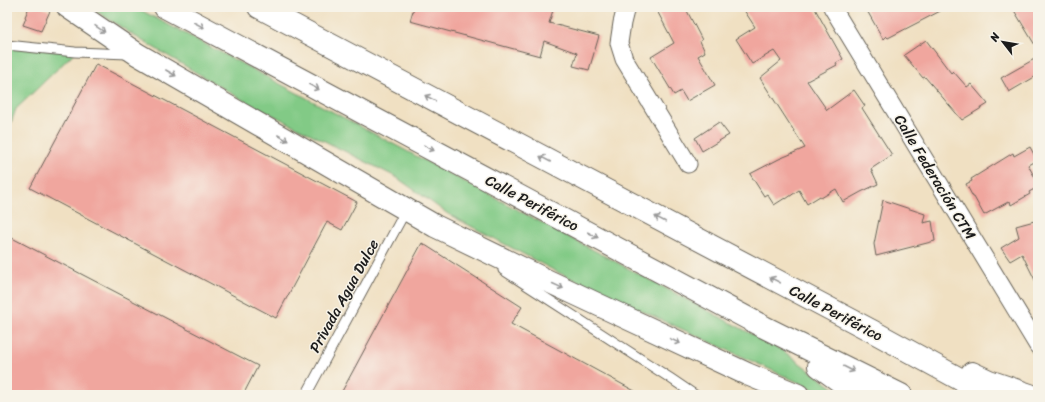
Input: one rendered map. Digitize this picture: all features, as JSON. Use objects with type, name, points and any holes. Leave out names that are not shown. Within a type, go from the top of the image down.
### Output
[{"type":"highway","points":[[68,7],[137,54],[434,226],[607,309],[747,374],[798,395]]},
{"type":"highway","name":"Calle Periférico","points":[[165,7],[764,327],[901,395]]},
{"type":"highway","name":"Calle Periférico","points":[[259,7],[872,331],[989,395]]},
{"type":"highway","points":[[764,327],[859,395]]},
{"type":"highway","points":[[872,331],[989,381],[1030,395]]},
{"type":"street","points":[[626,7],[619,43],[624,59],[688,164]]},
{"type":"street","name":"Calle Federación CTM","points":[[832,7],[1038,346]]},
{"type":"lane","points":[[7,46],[75,52],[137,54]]},
{"type":"lane","name":"Privada Agua Dulce","points":[[306,395],[406,210]]},
{"type":"lane","points":[[434,226],[664,373],[695,395]]},
{"type":"green space","points":[[90,7],[135,7],[782,350],[843,395],[826,395],[557,272],[448,214],[396,177],[241,99],[141,40]]},
{"type":"green space","points":[[7,45],[75,52],[16,109],[7,134]]},
{"type":"building","points":[[29,7],[41,7],[50,11],[41,31],[23,25]]},
{"type":"building","points":[[414,7],[554,7],[549,23],[599,36],[589,70],[573,66],[577,53],[544,41],[540,56],[410,21]]},
{"type":"building","points":[[655,7],[685,7],[702,40],[700,41],[705,52],[698,56],[715,85],[687,101],[681,91],[674,95],[651,57],[674,43]]},
{"type":"building","points":[[742,7],[814,7],[843,59],[836,63],[837,65],[807,81],[827,110],[854,90],[865,106],[862,108],[892,155],[871,169],[878,184],[843,202],[836,189],[807,204],[799,190],[774,205],[767,194],[764,196],[750,174],[805,148],[760,78],[781,61],[774,51],[752,64],[736,39],[755,27]]},
{"type":"building","points":[[865,7],[948,7],[888,38],[886,36],[883,39]]},
{"type":"building","points":[[1012,7],[1038,7],[1038,50]]},
{"type":"building","points":[[926,40],[951,73],[953,71],[967,87],[971,84],[988,104],[962,120],[904,55]]},
{"type":"building","points":[[1038,57],[1038,75],[1009,92],[1001,78]]},
{"type":"building","points":[[96,64],[357,202],[342,230],[327,222],[276,318],[30,188]]},
{"type":"building","points":[[719,122],[729,135],[702,151],[695,138]]},
{"type":"building","points":[[1030,147],[1037,160],[1028,165],[1038,183],[1038,187],[1029,192],[1030,194],[1011,205],[1010,201],[984,215],[966,184],[972,181],[971,179],[1013,153],[1014,156]]},
{"type":"building","points":[[883,200],[925,214],[923,223],[932,221],[935,241],[876,256],[874,244]]},
{"type":"building","points":[[1038,220],[1038,286],[1022,254],[1010,261],[1001,248],[1019,237],[1016,226]]},
{"type":"building","points":[[12,238],[258,366],[243,395],[7,395],[7,248]]},
{"type":"building","points":[[422,243],[522,307],[511,324],[642,395],[340,395]]}]
